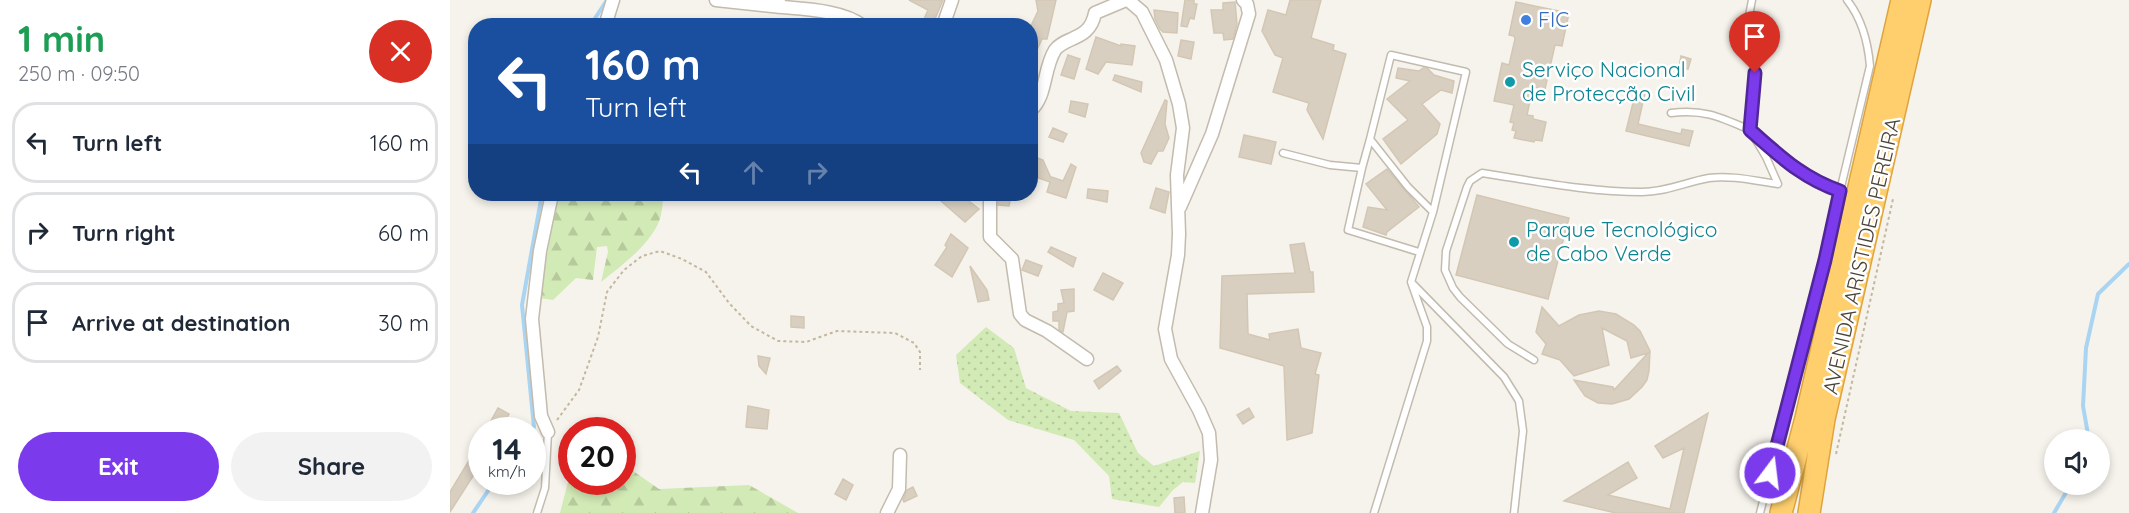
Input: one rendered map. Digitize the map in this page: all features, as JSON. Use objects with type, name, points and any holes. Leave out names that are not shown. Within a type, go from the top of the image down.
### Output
[{"type":"highway","name":"AVENIDA ARISTIDES PEREIRA","points":[[1780,513],[1811,396],[1902,0]]},
{"type":"highway","name":"AVENIDA ARISTIDES PEREIRA","points":[[1809,513],[1824,419],[1920,0]]},
{"type":"street","points":[[716,0],[777,3],[847,18]]},
{"type":"street","points":[[946,18],[952,0]]},
{"type":"street","points":[[1038,102],[1056,48],[1078,36],[1093,24],[1095,14],[1127,0],[1142,12],[1166,60],[1179,104],[1183,128],[1177,175],[1178,255],[1165,329],[1171,359],[1209,433],[1211,460],[1202,513]]},
{"type":"street","points":[[1179,210],[1212,134],[1249,14],[1244,0]]},
{"type":"street","points":[[608,18],[615,1]]},
{"type":"street","points":[[548,432],[541,416],[532,319],[540,251],[551,201]]},
{"type":"street","points":[[990,201],[990,237],[1012,259],[1020,314],[1025,321],[1047,331],[1087,359]]},
{"type":"street","points":[[887,513],[899,489],[900,454]]},
{"type":"lane","points":[[1534,360],[1508,344],[1460,297],[1448,280],[1445,270],[1446,251],[1470,181],[1482,173],[1586,189],[1641,192],[1661,191],[1720,177],[1778,184],[1750,130],[1755,73],[1748,21],[1752,0]]},
{"type":"lane","points":[[1760,513],[1825,260],[1870,66],[1861,23],[1847,0]]},
{"type":"lane","points":[[1374,513],[1427,341],[1427,327],[1411,282],[1433,212],[1466,72],[1391,56],[1348,230],[1419,252]]},
{"type":"lane","points":[[1671,113],[1711,114],[1750,130],[1804,175],[1840,191]]},
{"type":"lane","points":[[1370,139],[1408,187],[1433,212]]},
{"type":"lane","points":[[1283,153],[1330,165],[1362,168]]},
{"type":"lane","points":[[1411,282],[1504,377],[1519,401],[1523,430],[1514,513]]},
{"type":"lane","points":[[537,513],[545,488],[548,432]]},
{"type":"path","points":[[1836,456],[1893,195]]},
{"type":"path","points":[[548,432],[579,390],[598,337],[607,292],[624,270],[642,256],[660,251],[682,259],[706,272],[729,303],[751,326],[778,341],[806,342],[837,332],[895,333],[914,343],[920,352],[920,370]]},
{"type":"green space","points":[[557,201],[663,201],[658,224],[647,241],[633,256],[601,282],[608,252],[607,246],[597,247],[593,280],[576,278],[553,300],[539,298]]},
{"type":"green space","points":[[986,327],[1014,348],[1026,388],[1071,411],[1119,413],[1138,453],[1154,466],[1200,451],[1195,483],[1183,482],[1159,507],[1112,499],[1109,476],[1074,440],[1008,420],[960,383],[956,355]]},
{"type":"green space","points":[[636,473],[659,489],[749,485],[798,513],[560,513],[565,495],[636,495]]},
{"type":"building","points":[[909,0],[943,0],[935,18],[924,18],[928,10]]},
{"type":"building","points":[[1036,0],[1056,0],[1047,39],[1042,39],[1038,48],[1038,18],[1035,18],[1038,11]]},
{"type":"building","points":[[1185,0],[1194,0],[1194,4],[1197,4],[1194,19],[1190,18],[1187,27],[1181,26]]},
{"type":"building","points":[[1290,0],[1321,0],[1311,38],[1334,45],[1333,50],[1346,54],[1323,139],[1307,110],[1309,103],[1273,92],[1283,58],[1275,55],[1262,31],[1268,10],[1286,15]]},
{"type":"building","points":[[1235,2],[1237,24],[1233,39],[1224,40],[1223,33],[1214,33],[1211,10],[1223,10],[1223,3]]},
{"type":"building","points":[[1516,2],[1569,13],[1562,46],[1555,45],[1545,89],[1533,87],[1527,115],[1546,122],[1542,141],[1535,140],[1534,142],[1514,138],[1516,131],[1512,130],[1514,123],[1510,122],[1514,105],[1494,101],[1502,63],[1509,65],[1515,39],[1514,36],[1509,35]]},
{"type":"building","points":[[1154,10],[1178,13],[1177,33],[1163,32],[1160,29]]},
{"type":"building","points":[[1096,37],[1121,46],[1121,44],[1135,46],[1132,65],[1106,62],[1098,74],[1086,69]]},
{"type":"building","points":[[1181,40],[1194,42],[1191,59],[1178,56]]},
{"type":"building","points":[[1068,55],[1080,59],[1074,79],[1061,75]]},
{"type":"building","points":[[1681,56],[1691,59],[1688,69],[1679,67]]},
{"type":"building","points":[[1398,68],[1419,71],[1427,68],[1434,75],[1454,81],[1452,93],[1441,90],[1422,104],[1440,124],[1437,134],[1401,164],[1383,139],[1408,120],[1387,99],[1410,81],[1396,78]]},
{"type":"building","points":[[1115,75],[1142,82],[1141,92],[1113,80]]},
{"type":"building","points":[[1636,91],[1645,93],[1638,124],[1681,134],[1682,129],[1693,131],[1689,146],[1626,131]]},
{"type":"building","points":[[1165,100],[1167,101],[1165,124],[1169,138],[1163,151],[1158,151],[1151,164],[1144,162],[1141,153]]},
{"type":"building","points":[[1071,101],[1088,104],[1085,117],[1069,112]]},
{"type":"building","points":[[1053,128],[1067,134],[1063,142],[1049,137]]},
{"type":"building","points":[[1244,135],[1276,142],[1271,164],[1239,157]]},
{"type":"building","points":[[1038,158],[1043,160],[1051,178],[1063,181],[1071,164],[1076,167],[1066,198],[1047,192],[1050,182],[1038,178]]},
{"type":"building","points":[[1387,169],[1419,207],[1386,235],[1363,227],[1368,207],[1387,210],[1366,184]]},
{"type":"building","points":[[1156,188],[1169,192],[1165,213],[1150,208]]},
{"type":"building","points":[[1088,189],[1108,191],[1107,202],[1087,198]]},
{"type":"building","name":"Parque Tecnológico de Cabo Verde","points":[[1477,195],[1569,218],[1548,299],[1456,275]]},
{"type":"building","points":[[941,201],[969,201],[979,209],[965,222]]},
{"type":"building","points":[[998,201],[1010,201],[1009,206],[998,205]]},
{"type":"building","points":[[951,234],[968,248],[952,277],[935,265],[947,247],[945,245]]},
{"type":"building","points":[[1304,243],[1310,272],[1313,272],[1314,292],[1247,294],[1248,334],[1270,340],[1269,334],[1298,329],[1301,348],[1321,353],[1315,374],[1319,375],[1312,433],[1287,440],[1284,366],[1220,348],[1222,276],[1295,273],[1290,245]]},
{"type":"building","points":[[1051,247],[1076,258],[1073,267],[1048,252]]},
{"type":"building","points":[[1026,260],[1042,266],[1038,276],[1022,270]]},
{"type":"building","points":[[970,266],[987,290],[989,300],[978,302]]},
{"type":"building","points":[[1103,273],[1123,283],[1113,300],[1094,290]]},
{"type":"building","points":[[1074,289],[1074,311],[1067,312],[1063,332],[1059,330],[1059,321],[1053,321],[1053,312],[1058,311],[1058,304],[1064,303],[1061,290]]},
{"type":"building","points":[[1542,307],[1559,326],[1579,315],[1599,311],[1616,314],[1634,325],[1640,331],[1650,351],[1647,380],[1642,387],[1629,399],[1612,404],[1598,403],[1585,396],[1574,380],[1613,387],[1614,390],[1648,353],[1631,358],[1627,341],[1602,328],[1609,365],[1574,376],[1560,360],[1542,354],[1546,344],[1536,332]]},
{"type":"building","points":[[791,316],[804,317],[804,328],[791,327]]},
{"type":"building","points":[[758,356],[770,358],[766,374],[759,366]]},
{"type":"building","points":[[1117,366],[1121,371],[1099,389],[1094,381]]},
{"type":"building","points":[[748,406],[769,410],[767,429],[746,427]]},
{"type":"building","points":[[498,408],[509,414],[507,417],[493,417]]},
{"type":"building","points":[[1249,408],[1254,417],[1243,424],[1237,415]]},
{"type":"building","points":[[1708,413],[1684,513],[1616,513],[1564,501],[1628,462],[1637,478],[1608,495],[1670,509],[1684,448],[1663,458],[1655,446]]},
{"type":"building","points":[[468,462],[468,484],[450,512],[450,492]]},
{"type":"building","points":[[843,479],[853,485],[846,500],[835,494]]},
{"type":"building","points":[[913,487],[917,496],[904,502],[907,490]]},
{"type":"building","points":[[1184,497],[1185,513],[1175,513],[1174,498]]},
{"type":"waterway","points":[[595,18],[607,0]]},
{"type":"waterway","points":[[533,417],[522,305],[541,201]]},
{"type":"waterway","points":[[2087,429],[2083,406],[2086,348],[2098,294],[2129,264]]},
{"type":"waterway","points":[[473,513],[485,495]]},
{"type":"waterway","points":[[2054,513],[2065,495]]},
{"type":"place","name":"FIC","points":[[1526,20]]},
{"type":"place","name":"Serviço Nacional de Protecção Civil","points":[[1510,82]]},
{"type":"place","name":"Parque Tecnológico de Cabo Verde","points":[[1514,242]]},
{"type":"route","points":[[1755,73],[1750,130],[1804,175],[1840,191],[1825,260],[1770,473]]}]
